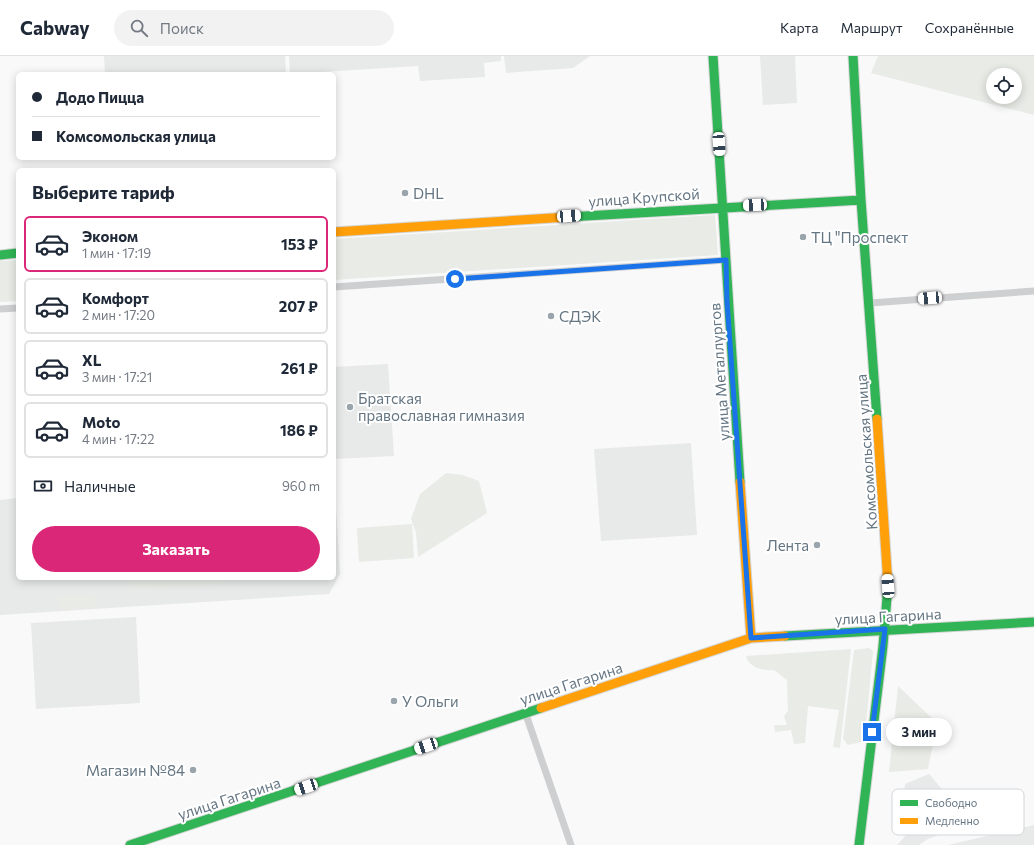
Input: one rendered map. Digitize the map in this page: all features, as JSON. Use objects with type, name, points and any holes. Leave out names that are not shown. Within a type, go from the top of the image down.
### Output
[{"type":"street","name":"улица Металлургов","points":[[713,56],[724,207],[727,301],[751,638]]},
{"type":"street","name":"Комсомольская улица","points":[[853,56],[861,200],[870,302],[888,586],[885,629],[859,845]]},
{"type":"street","name":"улица Крупской","points":[[336,232],[724,207],[861,200]]},
{"type":"street","points":[[0,254],[16,253]]},
{"type":"street","points":[[336,287],[726,260]]},
{"type":"street","points":[[870,302],[1034,291]]},
{"type":"street","points":[[0,309],[16,308]]},
{"type":"street","name":"улица Гагарина","points":[[130,845],[525,712],[751,638],[885,629],[1034,622]]},
{"type":"street","points":[[525,712],[571,845]]},
{"type":"shaded area","points":[[104,56],[285,56],[286,72],[105,72]]},
{"type":"shaded area","points":[[289,56],[501,56],[501,61],[484,63],[485,77],[420,81],[418,66],[322,72],[290,72]]},
{"type":"shaded area","points":[[504,56],[590,56],[573,68],[506,73]]},
{"type":"shaded area","points":[[760,56],[795,56],[797,103],[763,105]]},
{"type":"shaded area","points":[[878,56],[1034,56],[1034,115],[991,104],[1022,104],[1022,68],[986,68],[986,103],[871,73]]},
{"type":"shaded area","points":[[715,215],[718,255],[336,280],[336,239]]},
{"type":"shaded area","points":[[16,260],[16,301],[0,302],[0,261]]},
{"type":"shaded area","points":[[388,364],[394,456],[336,459],[336,367]]},
{"type":"shaded area","points":[[691,443],[697,535],[601,541],[594,449]]},
{"type":"shaded area","points":[[446,473],[462,475],[479,481],[487,513],[418,557],[416,533],[411,519],[420,494]]},
{"type":"shaded area","points":[[16,498],[16,580],[336,580],[336,507],[340,574],[329,594],[0,615],[0,500]]},
{"type":"shaded area","points":[[412,524],[414,558],[359,562],[357,528]]},
{"type":"shaded area","points":[[126,580],[222,580],[223,584],[127,592]]},
{"type":"shaded area","points":[[95,594],[97,605],[94,608],[58,609],[57,598],[59,595]]},
{"type":"shaded area","points":[[136,617],[140,703],[36,709],[31,623]]},
{"type":"shaded area","points":[[869,648],[873,651],[866,725],[861,742],[848,745],[843,739],[854,650]]},
{"type":"shaded area","points":[[851,649],[840,748],[833,747],[839,710],[808,706],[805,743],[794,744],[791,730],[775,732],[774,725],[787,725],[784,716],[788,711],[787,680],[774,670],[757,668],[750,663],[746,656]]},
{"type":"shaded area","points":[[898,686],[937,723],[928,769],[889,772]]},
{"type":"shaded area","points":[[929,774],[942,789],[905,789],[905,784]]},
{"type":"shaded area","points":[[1034,825],[1034,845],[948,845],[991,835],[1024,835],[1024,827]]},
{"type":"shaded area","points":[[906,835],[939,835],[928,839],[919,845],[897,845]]},
{"type":"traffic: fast","points":[[713,56],[740,482]]},
{"type":"traffic: fast","points":[[853,56],[861,200],[877,419]]},
{"type":"traffic: fast","points":[[568,217],[861,200]]},
{"type":"traffic: fast","points":[[0,255],[16,253]]},
{"type":"traffic: fast","points":[[859,845],[883,646],[888,585]]},
{"type":"traffic: fast","points":[[785,636],[1034,622]]},
{"type":"traffic: fast","points":[[130,845],[541,708]]},
{"type":"traffic: slow","points":[[336,232],[568,217]]},
{"type":"traffic: slow","points":[[877,419],[888,585]]},
{"type":"traffic: slow","points":[[740,482],[751,638]]},
{"type":"traffic: slow","points":[[541,708],[751,638],[785,636]]},
{"type":"place","name":"DHL","points":[[405,193]]},
{"type":"place","name":"ТЦ \"Проспект","points":[[803,237]]},
{"type":"place","name":"СДЭК","points":[[551,316]]},
{"type":"place","name":"Братская православная гимназия","points":[[350,407]]},
{"type":"place","name":"Лента","points":[[817,545]]},
{"type":"place","name":"У Ольги","points":[[394,701]]},
{"type":"place","name":"Магазин №84","points":[[193,770]]},
{"type":"route","points":[[455,279],[726,260],[727,301],[751,638],[885,629],[872,732]]}]
